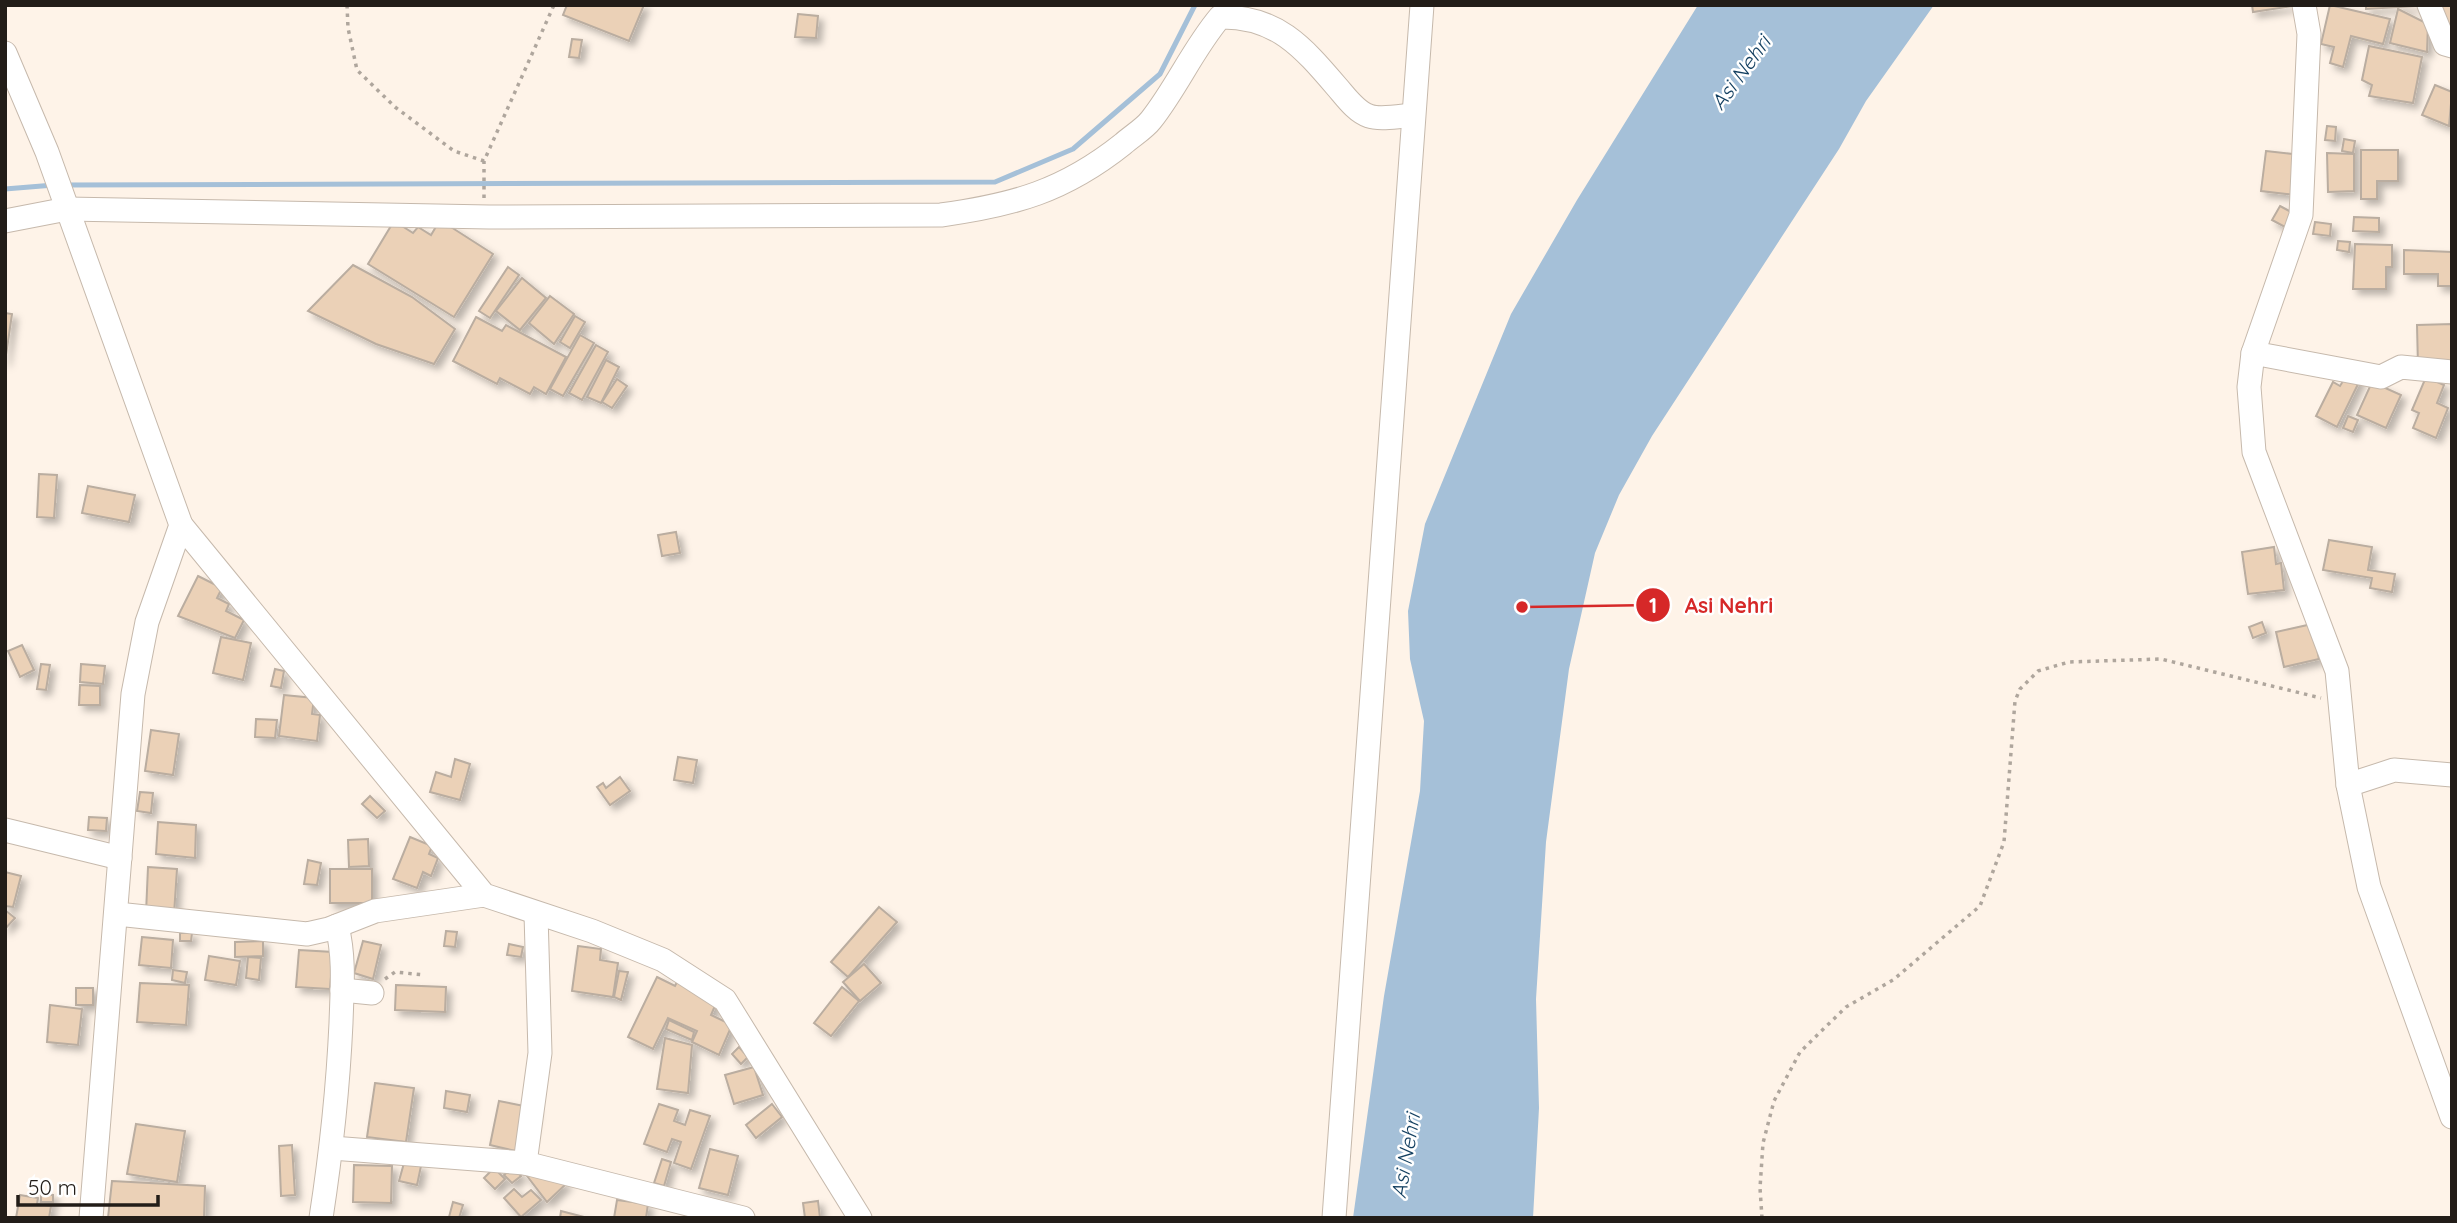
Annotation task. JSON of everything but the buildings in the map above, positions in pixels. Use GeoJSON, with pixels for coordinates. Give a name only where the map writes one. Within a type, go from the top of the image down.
{"type":"FeatureCollection","features":[{"type":"Feature","properties":{"kind":"street"},"geometry":{"type":"LineString","coordinates":[[1334,1218],[1377,591],[1393,427],[1422,5]]}},
{"type":"Feature","properties":{"kind":"street"},"geometry":{"type":"LineString","coordinates":[[2304,5],[2309,34],[2301,215],[2253,353],[2249,387],[2254,452],[2337,671],[2348,785],[2369,887],[2444,1069],[2452,1117]]}},
{"type":"Feature","properties":{"kind":"street"},"geometry":{"type":"LineString","coordinates":[[2429,5],[2445,44],[2452,46]]}},
{"type":"Feature","properties":{"kind":"street"},"geometry":{"type":"LineString","coordinates":[[5,221],[67,209],[485,217],[941,215],[1001,207],[1059,186],[1110,155],[1149,122],[1182,78],[1204,36],[1220,17],[1246,17],[1273,27],[1311,57],[1348,101],[1369,116],[1413,115]]}},
{"type":"Feature","properties":{"kind":"street"},"geometry":{"type":"LineString","coordinates":[[5,53],[47,152],[181,525],[484,895]]}},
{"type":"Feature","properties":{"kind":"street"},"geometry":{"type":"LineString","coordinates":[[2253,353],[2381,377],[2401,368],[2452,372]]}},
{"type":"Feature","properties":{"kind":"street"},"geometry":{"type":"LineString","coordinates":[[91,1218],[138,657],[147,622],[181,525]]}},
{"type":"Feature","properties":{"kind":"street"},"geometry":{"type":"LineString","coordinates":[[2348,785],[2394,770],[2452,775]]}},
{"type":"Feature","properties":{"kind":"street"},"geometry":{"type":"LineString","coordinates":[[5,830],[121,858]]}},
{"type":"Feature","properties":{"kind":"street"},"geometry":{"type":"LineString","coordinates":[[117,914],[307,933],[337,926],[375,911],[484,895],[592,931],[663,960],[725,1000],[860,1218]]}},
{"type":"Feature","properties":{"kind":"street"},"geometry":{"type":"LineString","coordinates":[[525,1163],[540,1053],[536,914]]}},
{"type":"Feature","properties":{"kind":"street"},"geometry":{"type":"LineString","coordinates":[[321,1218],[332,1148],[344,954],[337,926]]}},
{"type":"Feature","properties":{"kind":"street"},"geometry":{"type":"LineString","coordinates":[[342,989],[372,993]]}},
{"type":"Feature","properties":{"kind":"street"},"geometry":{"type":"LineString","coordinates":[[332,1148],[525,1163],[743,1218]]}},
{"type":"Feature","properties":{"kind":"path"},"geometry":{"type":"LineString","coordinates":[[347,5],[348,28],[357,70],[395,107],[454,151],[484,161]]}},
{"type":"Feature","properties":{"kind":"path"},"geometry":{"type":"LineString","coordinates":[[485,217],[484,161],[554,5]]}},
{"type":"Feature","properties":{"kind":"path"},"geometry":{"type":"LineString","coordinates":[[1762,1218],[1760,1188],[1763,1143],[1774,1101],[1800,1052],[1846,1007],[1893,980],[1980,906],[2004,842],[2015,701],[2020,689],[2038,671],[2068,662],[2161,659],[2340,702]]}},
{"type":"Feature","properties":{"kind":"path"},"geometry":{"type":"LineString","coordinates":[[372,993],[395,972],[424,975]]}},
{"type":"Feature","properties":{"kind":"water"},"geometry":{"type":"Polygon","coordinates":[[[1698,5],[1934,5],[1866,101],[1839,149],[1652,436],[1619,495],[1595,553],[1569,669],[1546,842],[1536,999],[1539,1108],[1533,1218],[1353,1218],[1384,996],[1420,791],[1424,721],[1410,659],[1408,611],[1425,524],[1511,314],[1577,200],[1698,5]]]}},
{"type":"Feature","properties":{"kind":"waterway"},"geometry":{"type":"LineString","coordinates":[[64,185],[995,182],[1073,149],[1160,74],[1195,5]]}},
{"type":"Feature","properties":{"kind":"waterway"},"geometry":{"type":"LineString","coordinates":[[5,189],[54,185]]}},
{"type":"Feature","properties":{"kind":"place","name":"Asi Nehri"},"geometry":{"type":"Point","coordinates":[1522,607]}}]}
